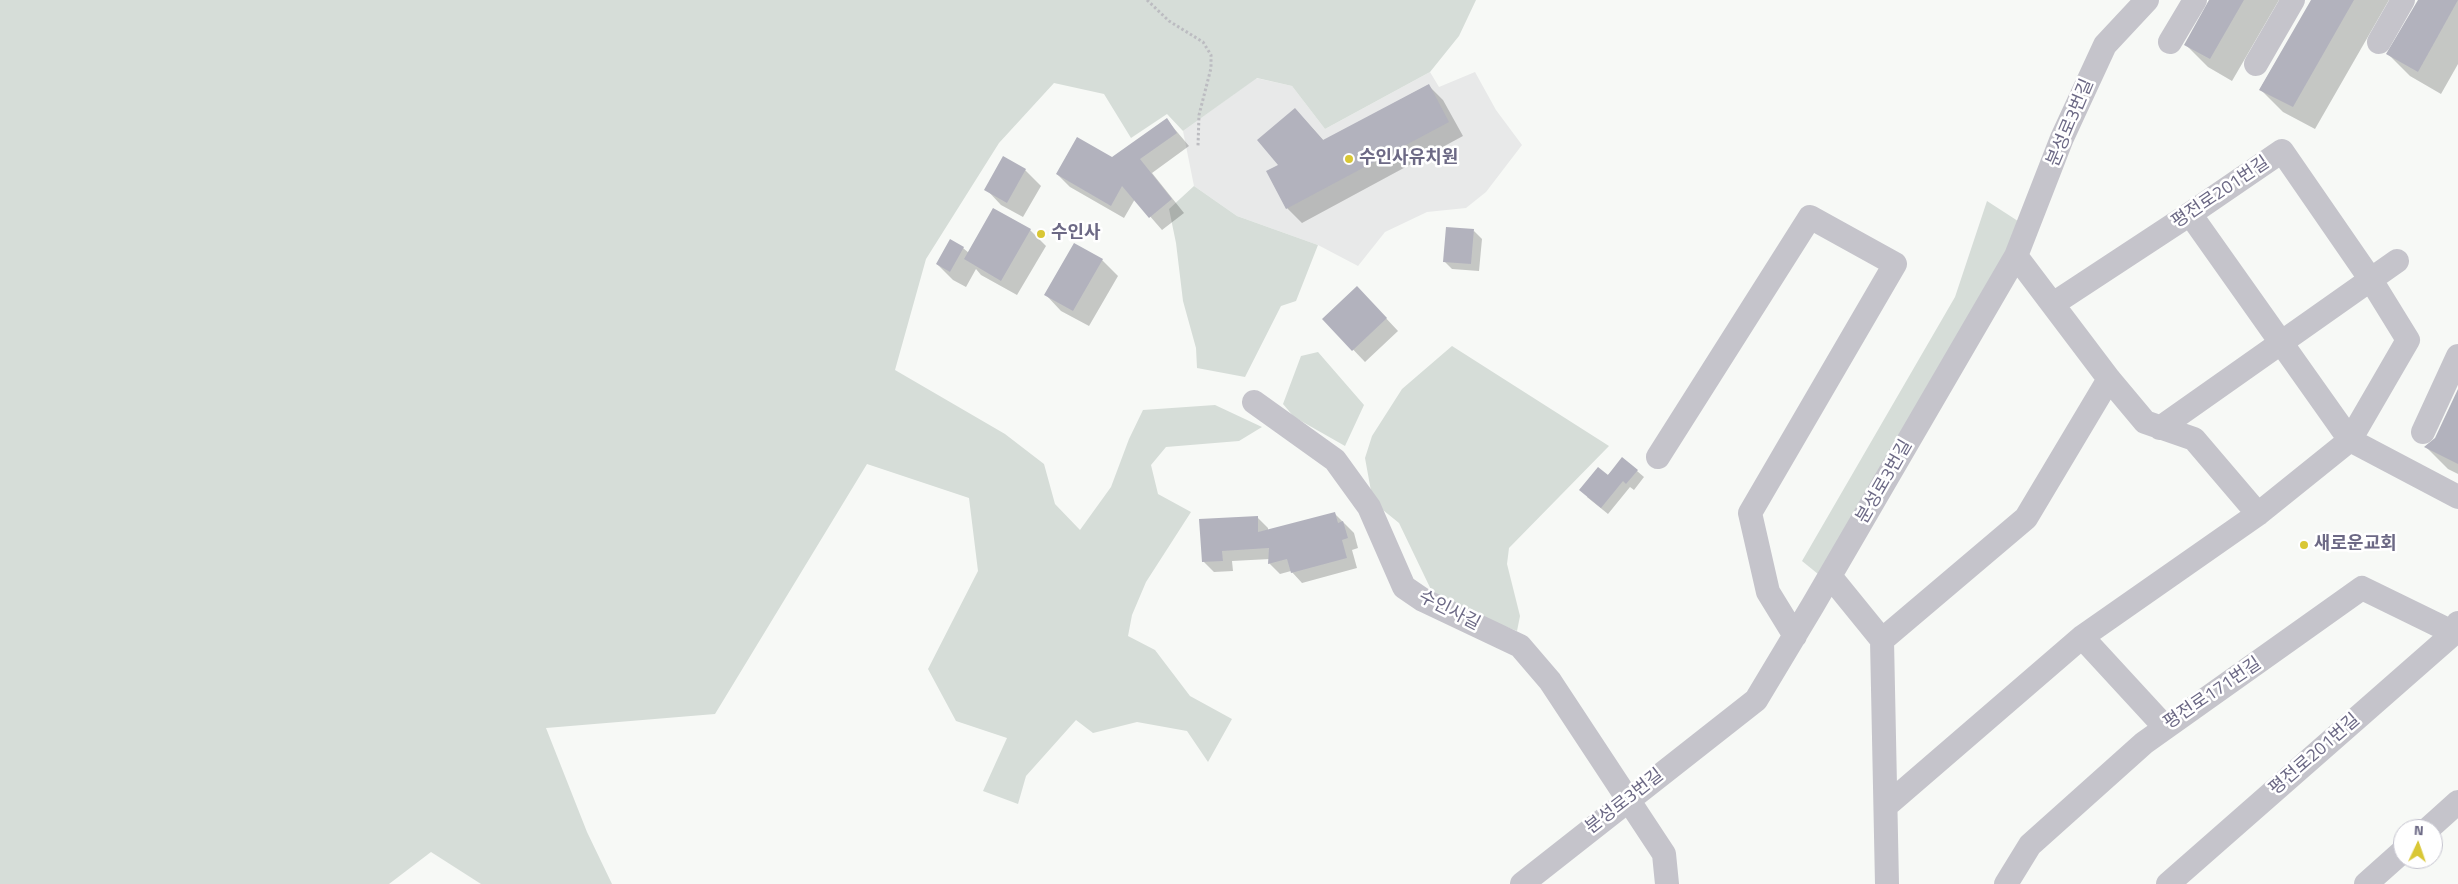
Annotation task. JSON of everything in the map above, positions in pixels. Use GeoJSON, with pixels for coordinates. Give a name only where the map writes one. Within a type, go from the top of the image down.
{"type":"FeatureCollection","features":[{"type":"Feature","properties":{"kind":"street","name":"분성로3번길"},"geometry":{"type":"LineString","coordinates":[[1526,882],[1628,799],[1756,700],[2016,256],[2062,138],[2105,45],[2147,0]]}},
{"type":"Feature","properties":{"kind":"street"},"geometry":{"type":"LineString","coordinates":[[2170,42],[2195,0]]}},
{"type":"Feature","properties":{"kind":"street"},"geometry":{"type":"LineString","coordinates":[[2256,64],[2293,0]]}},
{"type":"Feature","properties":{"kind":"street"},"geometry":{"type":"LineString","coordinates":[[2379,42],[2403,0]]}},
{"type":"Feature","properties":{"kind":"street","name":"평전로201번길"},"geometry":{"type":"LineString","coordinates":[[2053,304],[2282,151],[2371,280],[2408,340],[2350,440],[2258,514]]}},
{"type":"Feature","properties":{"kind":"street"},"geometry":{"type":"LineString","coordinates":[[2190,214],[2350,440],[2458,497]]}},
{"type":"Feature","properties":{"kind":"street"},"geometry":{"type":"LineString","coordinates":[[1658,457],[1810,217],[1895,264],[1750,513],[1768,592],[1795,636]]}},
{"type":"Feature","properties":{"kind":"street"},"geometry":{"type":"LineString","coordinates":[[1886,806],[2082,637],[2258,514],[2194,439],[2145,422],[2109,379],[2016,256]]}},
{"type":"Feature","properties":{"kind":"street"},"geometry":{"type":"LineString","coordinates":[[2160,428],[2280,341],[2397,261]]}},
{"type":"Feature","properties":{"kind":"street"},"geometry":{"type":"LineString","coordinates":[[2424,432],[2458,356]]}},
{"type":"Feature","properties":{"kind":"street"},"geometry":{"type":"LineString","coordinates":[[1882,640],[2026,518],[2109,379]]}},
{"type":"Feature","properties":{"kind":"street","name":"수인사길"},"geometry":{"type":"LineString","coordinates":[[1254,402],[1335,460],[1369,507],[1404,588],[1423,600],[1520,646],[1550,681],[1664,854],[1667,884]]}},
{"type":"Feature","properties":{"kind":"street"},"geometry":{"type":"LineString","coordinates":[[1830,576],[1882,640],[1887,884]]}},
{"type":"Feature","properties":{"kind":"street","name":"평전로171번길"},"geometry":{"type":"LineString","coordinates":[[2006,884],[2030,845],[2164,726],[2270,655],[2362,588],[2456,628]]}},
{"type":"Feature","properties":{"kind":"street","name":"평전로201번길"},"geometry":{"type":"LineString","coordinates":[[2168,884],[2456,628]]}},
{"type":"Feature","properties":{"kind":"street"},"geometry":{"type":"LineString","coordinates":[[2082,637],[2164,726]]}},
{"type":"Feature","properties":{"kind":"street"},"geometry":{"type":"LineString","coordinates":[[2439,819],[2458,802]]}},
{"type":"Feature","properties":{"kind":"street"},"geometry":{"type":"LineString","coordinates":[[2366,884],[2393,860]]}},
{"type":"Feature","properties":{"kind":"path"},"geometry":{"type":"LineString","coordinates":[[1147,0],[1169,21],[1203,42],[1211,55],[1211,68],[1199,109],[1198,146]]}},
{"type":"Feature","properties":{"kind":"shaded area"},"geometry":{"type":"Polygon","coordinates":[[[0,0],[1476,0],[1459,36],[1430,72],[1325,129],[1292,86],[1257,78],[1183,131],[1167,114],[1131,138],[1104,94],[1054,83],[999,143],[926,259],[895,370],[1005,434],[1044,464],[1055,504],[1080,530],[1111,487],[1129,439],[1143,410],[1215,405],[1262,427],[1239,441],[1166,447],[1151,465],[1158,494],[1191,512],[1146,582],[1132,615],[1128,636],[1155,650],[1190,696],[1232,719],[1208,762],[1187,731],[1137,722],[1093,733],[1076,720],[1026,776],[1018,804],[983,791],[1007,738],[956,721],[928,669],[978,571],[969,498],[867,464],[715,714],[546,728],[587,832],[612,884],[481,884],[431,852],[389,884],[0,884],[0,0]]]}},
{"type":"Feature","properties":{"kind":"shaded area","name":"수인사유치원"},"geometry":{"type":"Polygon","coordinates":[[[1430,72],[1439,87],[1475,72],[1496,110],[1522,145],[1486,192],[1466,208],[1427,212],[1385,232],[1358,266],[1318,245],[1237,216],[1194,186],[1183,131],[1256,78],[1292,86],[1325,129],[1430,72]]]}},
{"type":"Feature","properties":{"kind":"shaded area"},"geometry":{"type":"Polygon","coordinates":[[[1194,186],[1237,216],[1318,245],[1296,301],[1281,306],[1245,377],[1197,368],[1196,348],[1183,301],[1176,243],[1169,209],[1194,186]]]}},
{"type":"Feature","properties":{"kind":"shaded area"},"geometry":{"type":"Polygon","coordinates":[[[1987,201],[2021,223],[2014,250],[1818,574],[1802,561],[1955,297],[1987,201]]]}},
{"type":"Feature","properties":{"kind":"shaded area"},"geometry":{"type":"Polygon","coordinates":[[[1452,346],[1609,446],[1509,548],[1507,564],[1520,616],[1517,631],[1436,600],[1399,523],[1373,502],[1365,458],[1372,436],[1402,389],[1452,346]]]}},
{"type":"Feature","properties":{"kind":"shaded area"},"geometry":{"type":"Polygon","coordinates":[[[1318,352],[1364,405],[1345,446],[1294,417],[1283,404],[1301,356],[1318,352]]]}},
{"type":"Feature","properties":{"kind":"building"},"geometry":{"type":"Polygon","coordinates":[[[2209,0],[2244,0],[2210,59],[2184,45],[2209,0]]]}},
{"type":"Feature","properties":{"kind":"building"},"geometry":{"type":"Polygon","coordinates":[[[2311,0],[2354,0],[2293,107],[2259,90],[2311,0]]]}},
{"type":"Feature","properties":{"kind":"building"},"geometry":{"type":"Polygon","coordinates":[[[2418,0],[2458,0],[2418,72],[2386,54],[2418,0]]]}},
{"type":"Feature","properties":{"kind":"building"},"geometry":{"type":"Polygon","coordinates":[[[1429,84],[1449,122],[1286,209],[1266,171],[1278,165],[1257,140],[1295,108],[1323,140],[1429,84]]]}},
{"type":"Feature","properties":{"kind":"building"},"geometry":{"type":"Polygon","coordinates":[[[1167,118],[1177,133],[1140,159],[1172,199],[1149,218],[1122,186],[1111,206],[1056,174],[1077,137],[1112,157],[1167,118]]]}},
{"type":"Feature","properties":{"kind":"building"},"geometry":{"type":"Polygon","coordinates":[[[1003,156],[1026,169],[1007,203],[984,190],[1003,156]]]}},
{"type":"Feature","properties":{"kind":"building"},"geometry":{"type":"Polygon","coordinates":[[[993,208],[1031,229],[1001,281],[964,259],[993,208]]]}},
{"type":"Feature","properties":{"kind":"building"},"geometry":{"type":"Polygon","coordinates":[[[1446,227],[1474,229],[1471,264],[1443,262],[1446,227]]]}},
{"type":"Feature","properties":{"kind":"building"},"geometry":{"type":"Polygon","coordinates":[[[950,239],[964,247],[950,272],[936,264],[950,239]]]}},
{"type":"Feature","properties":{"kind":"building"},"geometry":{"type":"Polygon","coordinates":[[[1074,243],[1103,259],[1073,311],[1044,295],[1074,243]]]}},
{"type":"Feature","properties":{"kind":"building"},"geometry":{"type":"Polygon","coordinates":[[[1357,286],[1387,318],[1352,351],[1322,319],[1357,286]]]}},
{"type":"Feature","properties":{"kind":"building"},"geometry":{"type":"Polygon","coordinates":[[[2458,389],[2458,464],[2424,447],[2435,438],[2458,389]]]}},
{"type":"Feature","properties":{"kind":"building"},"geometry":{"type":"Polygon","coordinates":[[[1622,457],[1638,470],[1626,484],[1623,481],[1601,508],[1579,490],[1598,467],[1608,475],[1622,457]]]}},
{"type":"Feature","properties":{"kind":"building"},"geometry":{"type":"Polygon","coordinates":[[[1335,512],[1338,523],[1343,521],[1348,538],[1342,540],[1347,558],[1291,573],[1287,559],[1268,564],[1269,548],[1222,551],[1223,561],[1202,562],[1199,519],[1258,516],[1258,532],[1335,512]]]}},
{"type":"Feature","properties":{"kind":"place","name":"수인사유치원"},"geometry":{"type":"Point","coordinates":[1349,159]}},
{"type":"Feature","properties":{"kind":"place","name":"수인사"},"geometry":{"type":"Point","coordinates":[1041,234]}},
{"type":"Feature","properties":{"kind":"place","name":"새로운교회"},"geometry":{"type":"Point","coordinates":[2304,545]}}]}
